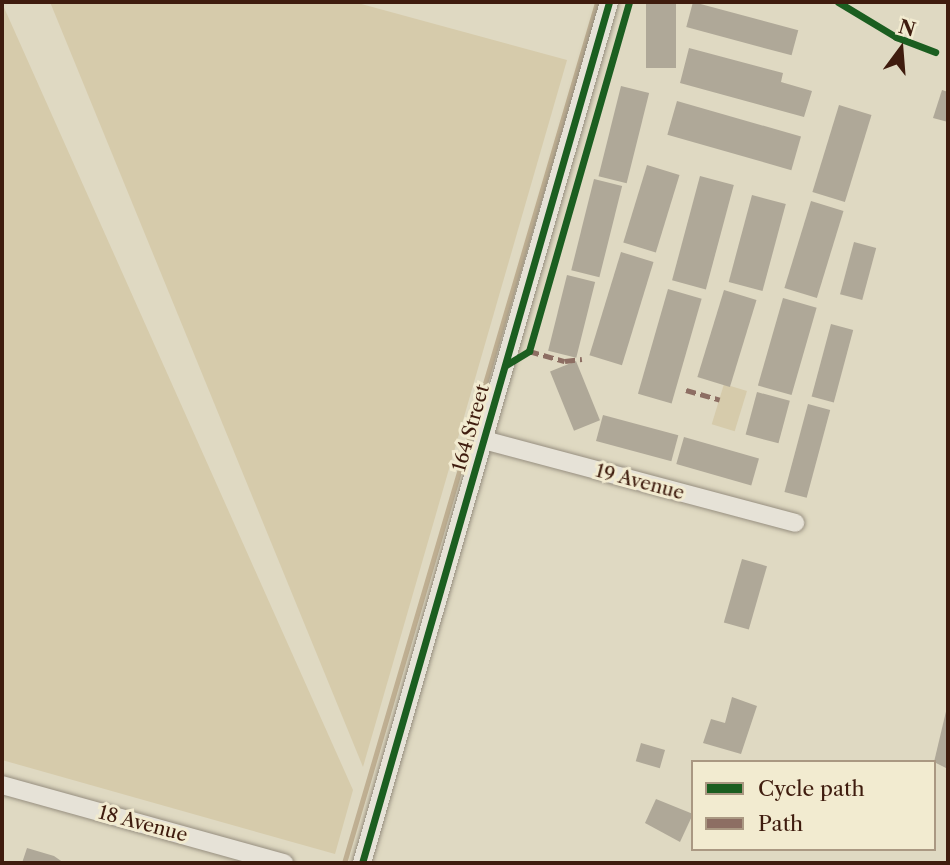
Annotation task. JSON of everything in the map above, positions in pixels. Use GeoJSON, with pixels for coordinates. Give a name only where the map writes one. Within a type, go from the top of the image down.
{"type":"FeatureCollection","features":[{"type":"Feature","properties":{"kind":"street","name":"164 Street"},"geometry":{"type":"LineString","coordinates":[[362,863],[609,2]]}},
{"type":"Feature","properties":{"kind":"street","name":"19 Avenue"},"geometry":{"type":"LineString","coordinates":[[484,440],[795,523]]}},
{"type":"Feature","properties":{"kind":"street","name":"18 Avenue"},"geometry":{"type":"LineString","coordinates":[[2,785],[284,863]]}},
{"type":"Feature","properties":{"kind":"shaded area"},"geometry":{"type":"Polygon","coordinates":[[[50,2],[354,2],[567,60],[363,767],[50,2]]]}},
{"type":"Feature","properties":{"kind":"shaded area"},"geometry":{"type":"Polygon","coordinates":[[[2,3],[353,790],[335,854],[2,760],[2,3]]]}},
{"type":"Feature","properties":{"kind":"shaded area"},"geometry":{"type":"Polygon","coordinates":[[[724,384],[747,391],[735,431],[712,424],[724,384]]]}},
{"type":"Feature","properties":{"kind":"building"},"geometry":{"type":"Polygon","coordinates":[[[646,2],[676,2],[676,68],[646,68],[646,2]]]}},
{"type":"Feature","properties":{"kind":"building"},"geometry":{"type":"Polygon","coordinates":[[[693,2],[798,30],[792,55],[686,27],[693,2]]]}},
{"type":"Feature","properties":{"kind":"building"},"geometry":{"type":"Polygon","coordinates":[[[689,48],[783,73],[781,82],[812,91],[804,117],[680,83],[689,48]]]}},
{"type":"Feature","properties":{"kind":"building"},"geometry":{"type":"Polygon","coordinates":[[[621,86],[649,93],[627,183],[599,176],[621,86]]]}},
{"type":"Feature","properties":{"kind":"building"},"geometry":{"type":"Polygon","coordinates":[[[942,90],[948,92],[948,122],[933,118],[942,90]]]}},
{"type":"Feature","properties":{"kind":"building"},"geometry":{"type":"Polygon","coordinates":[[[677,101],[801,137],[791,170],[667,135],[677,101]]]}},
{"type":"Feature","properties":{"kind":"building"},"geometry":{"type":"Polygon","coordinates":[[[839,105],[872,115],[845,202],[812,192],[839,105]]]}},
{"type":"Feature","properties":{"kind":"building"},"geometry":{"type":"Polygon","coordinates":[[[647,165],[680,175],[656,252],[623,242],[647,165]]]}},
{"type":"Feature","properties":{"kind":"building"},"geometry":{"type":"Polygon","coordinates":[[[700,176],[734,185],[706,289],[672,280],[700,176]]]}},
{"type":"Feature","properties":{"kind":"building"},"geometry":{"type":"Polygon","coordinates":[[[594,179],[622,186],[599,277],[571,270],[594,179]]]}},
{"type":"Feature","properties":{"kind":"building"},"geometry":{"type":"Polygon","coordinates":[[[752,195],[786,204],[763,291],[729,282],[752,195]]]}},
{"type":"Feature","properties":{"kind":"building"},"geometry":{"type":"Polygon","coordinates":[[[811,201],[844,211],[817,298],[784,288],[811,201]]]}},
{"type":"Feature","properties":{"kind":"building"},"geometry":{"type":"Polygon","coordinates":[[[854,242],[876,248],[862,300],[840,294],[854,242]]]}},
{"type":"Feature","properties":{"kind":"building"},"geometry":{"type":"Polygon","coordinates":[[[621,252],[654,262],[622,365],[589,355],[621,252]]]}},
{"type":"Feature","properties":{"kind":"building"},"geometry":{"type":"Polygon","coordinates":[[[567,275],[595,282],[576,358],[548,351],[567,275]]]}},
{"type":"Feature","properties":{"kind":"building"},"geometry":{"type":"Polygon","coordinates":[[[668,289],[702,299],[672,403],[638,394],[668,289]]]}},
{"type":"Feature","properties":{"kind":"building"},"geometry":{"type":"Polygon","coordinates":[[[724,290],[757,300],[730,387],[697,377],[724,290]]]}},
{"type":"Feature","properties":{"kind":"building"},"geometry":{"type":"Polygon","coordinates":[[[783,298],[817,308],[792,395],[758,385],[783,298]]]}},
{"type":"Feature","properties":{"kind":"building"},"geometry":{"type":"Polygon","coordinates":[[[831,324],[853,330],[834,402],[812,396],[831,324]]]}},
{"type":"Feature","properties":{"kind":"building"},"geometry":{"type":"Polygon","coordinates":[[[576,361],[600,420],[574,431],[550,371],[576,361]]]}},
{"type":"Feature","properties":{"kind":"building"},"geometry":{"type":"Polygon","coordinates":[[[757,392],[790,401],[778,443],[746,435],[757,392]]]}},
{"type":"Feature","properties":{"kind":"building"},"geometry":{"type":"Polygon","coordinates":[[[808,404],[830,410],[807,498],[784,492],[808,404]]]}},
{"type":"Feature","properties":{"kind":"building"},"geometry":{"type":"Polygon","coordinates":[[[603,415],[678,435],[671,461],[596,441],[603,415]]]}},
{"type":"Feature","properties":{"kind":"building"},"geometry":{"type":"Polygon","coordinates":[[[684,437],[759,458],[751,485],[676,464],[684,437]]]}},
{"type":"Feature","properties":{"kind":"building"},"geometry":{"type":"Polygon","coordinates":[[[742,559],[767,566],[749,630],[724,622],[742,559]]]}},
{"type":"Feature","properties":{"kind":"building"},"geometry":{"type":"Polygon","coordinates":[[[732,697],[757,706],[741,754],[703,743],[711,719],[725,723],[732,697]]]}},
{"type":"Feature","properties":{"kind":"building"},"geometry":{"type":"Polygon","coordinates":[[[948,703],[948,769],[934,760],[948,703]]]}},
{"type":"Feature","properties":{"kind":"building"},"geometry":{"type":"Polygon","coordinates":[[[641,743],[665,750],[660,768],[636,761],[641,743]]]}},
{"type":"Feature","properties":{"kind":"building"},"geometry":{"type":"Polygon","coordinates":[[[656,799],[691,813],[680,842],[645,823],[656,799]]]}},
{"type":"Feature","properties":{"kind":"building"},"geometry":{"type":"Polygon","coordinates":[[[27,848],[54,856],[64,863],[22,863],[27,848]]]}},
{"type":"Feature","properties":{"kind":"waterway"},"geometry":{"type":"LineString","coordinates":[[344,863],[597,2]]}},
{"type":"Feature","properties":{"kind":"marked path"},"geometry":{"type":"LineString","coordinates":[[529,351],[565,361],[582,359]]}},
{"type":"Feature","properties":{"kind":"marked path"},"geometry":{"type":"LineString","coordinates":[[686,390],[720,400]]}},
{"type":"Feature","properties":{"kind":"cycle path"},"geometry":{"type":"LineString","coordinates":[[362,863],[609,2]]}},
{"type":"Feature","properties":{"kind":"cycle path"},"geometry":{"type":"LineString","coordinates":[[506,365],[529,351],[629,2]]}},
{"type":"Feature","properties":{"kind":"cycle path"},"geometry":{"type":"LineString","coordinates":[[838,2],[896,37],[935,52]]}}]}
